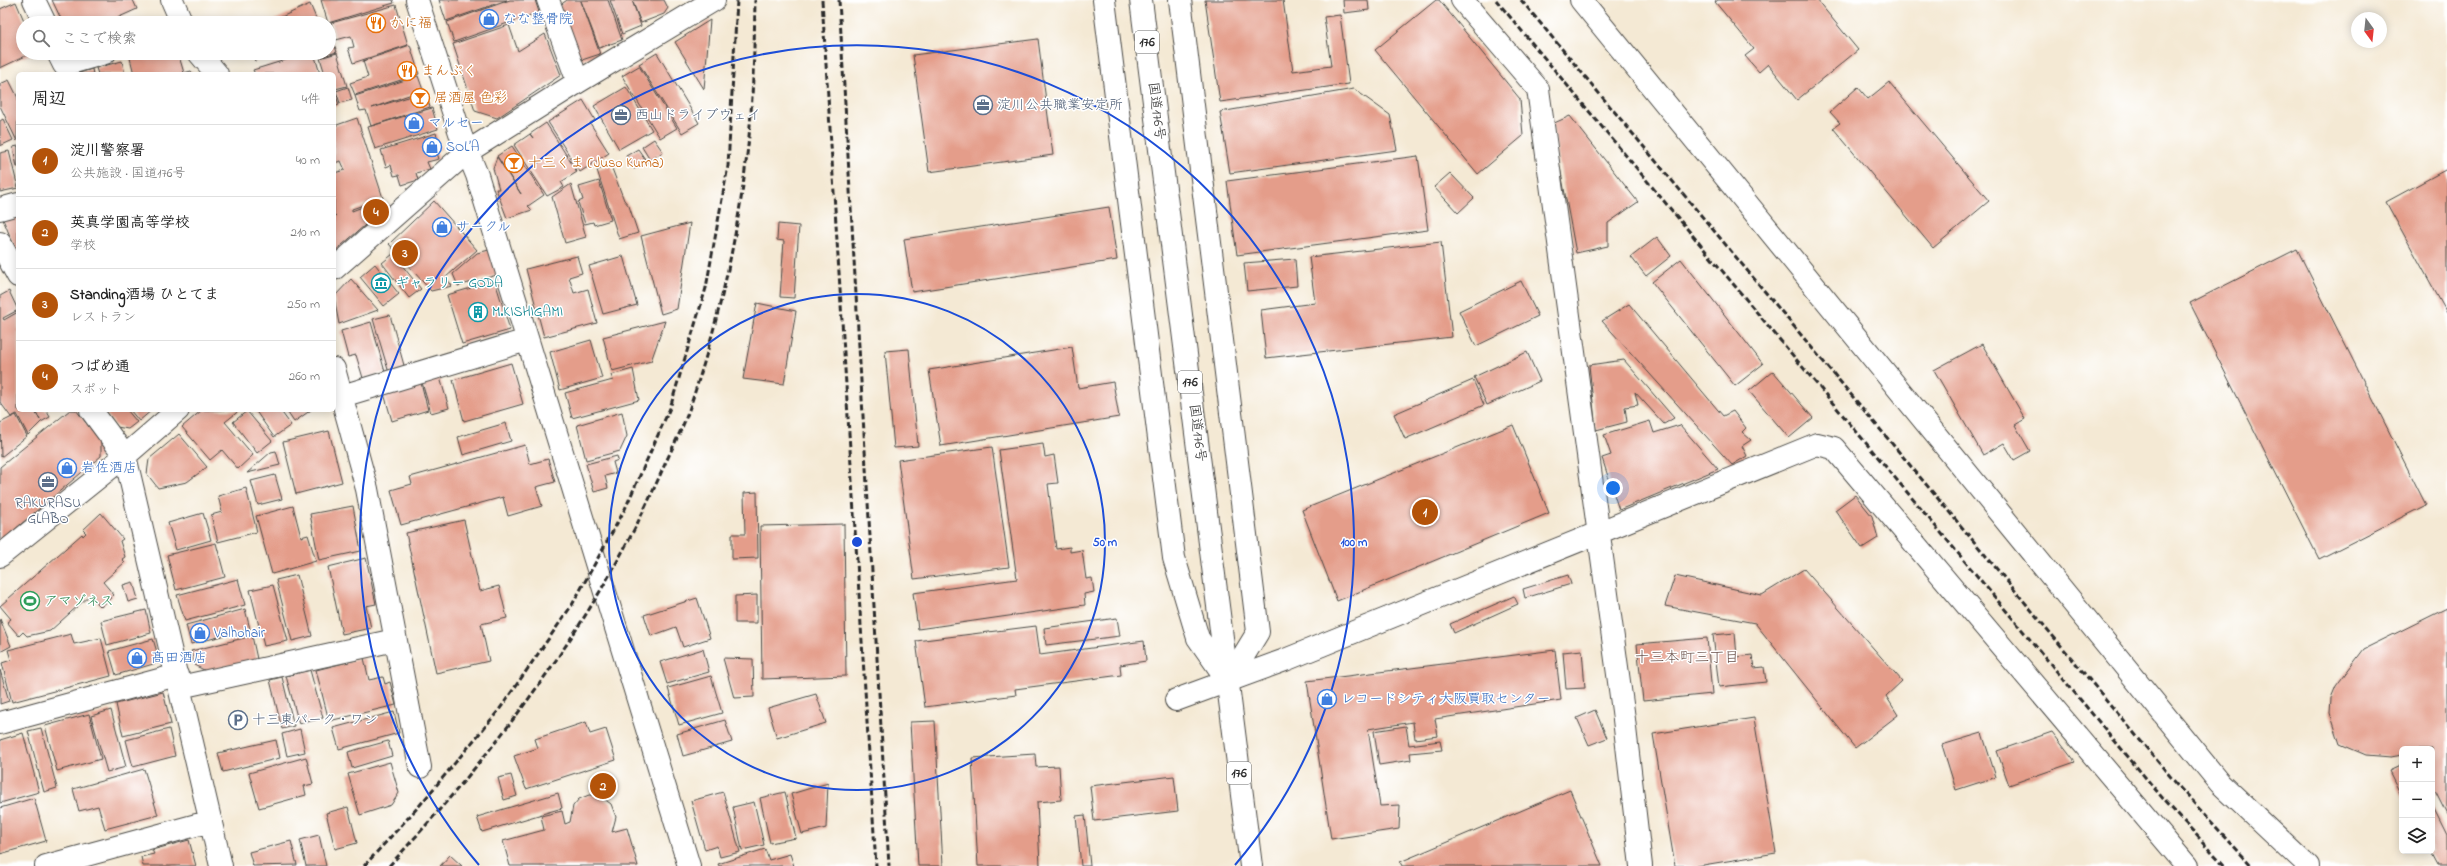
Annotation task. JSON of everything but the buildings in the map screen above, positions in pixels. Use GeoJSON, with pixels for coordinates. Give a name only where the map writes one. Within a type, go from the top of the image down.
{"type":"FeatureCollection","features":[{"type":"Feature","properties":{"kind":"main road"},"geometry":{"type":"LineString","coordinates":[[34,0],[42,16]]}},
{"type":"Feature","properties":{"kind":"main road"},"geometry":{"type":"LineString","coordinates":[[172,0],[179,16]]}},
{"type":"Feature","properties":{"kind":"main road"},"geometry":{"type":"LineString","coordinates":[[417,0],[477,175],[527,340],[605,585],[689,866]]}},
{"type":"Feature","properties":{"kind":"main road"},"geometry":{"type":"LineString","coordinates":[[548,0],[578,82]]}},
{"type":"Feature","properties":{"kind":"main road"},"geometry":{"type":"LineString","coordinates":[[336,267],[468,152],[578,82],[682,8],[714,0]]}},
{"type":"Feature","properties":{"kind":"main road"},"geometry":{"type":"LineString","coordinates":[[1104,0],[1174,558],[1198,638],[1228,681]]}},
{"type":"Feature","properties":{"kind":"main road","name":"国道176号"},"geometry":{"type":"LineString","coordinates":[[1141,0],[1153,84],[1251,866]]}},
{"type":"Feature","properties":{"kind":"main road"},"geometry":{"type":"LineString","coordinates":[[1180,0],[1223,338],[1258,632],[1228,681]]}},
{"type":"Feature","properties":{"kind":"main road"},"geometry":{"type":"LineString","coordinates":[[1462,0],[1538,89],[1600,533],[1641,866]]}},
{"type":"Feature","properties":{"kind":"main road"},"geometry":{"type":"LineString","coordinates":[[1581,0],[2220,783],[2308,866]]}},
{"type":"Feature","properties":{"kind":"main road"},"geometry":{"type":"LineString","coordinates":[[62,60],[64,65],[81,60]]}},
{"type":"Feature","properties":{"kind":"main road"},"geometry":{"type":"LineString","coordinates":[[205,60],[215,72]]}},
{"type":"Feature","properties":{"kind":"main road"},"geometry":{"type":"LineString","coordinates":[[0,209],[16,205]]}},
{"type":"Feature","properties":{"kind":"main road"},"geometry":{"type":"LineString","coordinates":[[0,243],[11,276]]}},
{"type":"Feature","properties":{"kind":"main road"},"geometry":{"type":"LineString","coordinates":[[342,396],[527,340]]}},
{"type":"Feature","properties":{"kind":"main road"},"geometry":{"type":"LineString","coordinates":[[336,376],[366,489],[420,767]]}},
{"type":"Feature","properties":{"kind":"main road"},"geometry":{"type":"LineString","coordinates":[[92,412],[125,456],[179,681],[221,866]]}},
{"type":"Feature","properties":{"kind":"main road"},"geometry":{"type":"LineString","coordinates":[[0,556],[125,456],[176,412]]}},
{"type":"Feature","properties":{"kind":"main road"},"geometry":{"type":"LineString","coordinates":[[1176,700],[1228,681],[1600,533],[1817,444],[1834,448],[2187,866]]}},
{"type":"Feature","properties":{"kind":"main road"},"geometry":{"type":"LineString","coordinates":[[0,723],[179,681],[395,640]]}},
{"type":"Feature","properties":{"kind":"main road"},"geometry":{"type":"LineString","coordinates":[[46,866],[211,821]]}},
{"type":"Feature","properties":{"kind":"railway"},"geometry":{"type":"LineString","coordinates":[[364,866],[420,805],[499,710],[572,605],[625,509],[670,408],[706,288],[728,166],[737,0]]}},
{"type":"Feature","properties":{"kind":"railway"},"geometry":{"type":"LineString","coordinates":[[389,866],[469,775],[542,680],[575,631],[607,580],[635,527],[683,426],[716,322],[736,231],[750,128],[754,64],[755,0]]}},
{"type":"Feature","properties":{"kind":"railway"},"geometry":{"type":"LineString","coordinates":[[822,0],[876,866]]}},
{"type":"Feature","properties":{"kind":"railway"},"geometry":{"type":"LineString","coordinates":[[839,0],[889,866]]}},
{"type":"Feature","properties":{"kind":"railway"},"geometry":{"type":"LineString","coordinates":[[1496,0],[2165,801],[2225,866]]}},
{"type":"Feature","properties":{"kind":"railway"},"geometry":{"type":"LineString","coordinates":[[1521,0],[2180,788],[2252,866]]}},
{"type":"Feature","properties":{"kind":"place","name":"なな整骨院"},"geometry":{"type":"Point","coordinates":[489,19]}},
{"type":"Feature","properties":{"kind":"place","name":"かに福"},"geometry":{"type":"Point","coordinates":[376,23]}},
{"type":"Feature","properties":{"kind":"place","name":"まんぷく"},"geometry":{"type":"Point","coordinates":[407,71]}},
{"type":"Feature","properties":{"kind":"place","name":"居酒屋 色彩"},"geometry":{"type":"Point","coordinates":[420,98]}},
{"type":"Feature","properties":{"kind":"place","name":"淀川公共職業安定所"},"geometry":{"type":"Point","coordinates":[983,105]}},
{"type":"Feature","properties":{"kind":"place","name":"西山ドライブウェイ"},"geometry":{"type":"Point","coordinates":[621,115]}},
{"type":"Feature","properties":{"kind":"place","name":"マルセー"},"geometry":{"type":"Point","coordinates":[414,123]}},
{"type":"Feature","properties":{"kind":"place","name":"SOL’A"},"geometry":{"type":"Point","coordinates":[432,147]}},
{"type":"Feature","properties":{"kind":"place","name":"十三くま (Juso Kuma)"},"geometry":{"type":"Point","coordinates":[514,163]}},
{"type":"Feature","properties":{"kind":"place","name":"つばめ通"},"geometry":{"type":"Point","coordinates":[376,212]}},
{"type":"Feature","properties":{"kind":"place","name":"サークル"},"geometry":{"type":"Point","coordinates":[442,227]}},
{"type":"Feature","properties":{"kind":"place","name":"Standing酒場 ひとてま"},"geometry":{"type":"Point","coordinates":[405,253]}},
{"type":"Feature","properties":{"kind":"place","name":"ギャラリー GODA"},"geometry":{"type":"Point","coordinates":[381,283]}},
{"type":"Feature","properties":{"kind":"place","name":"M.KISHIGAMI"},"geometry":{"type":"Point","coordinates":[478,312]}},
{"type":"Feature","properties":{"kind":"place","name":"岩佐酒店"},"geometry":{"type":"Point","coordinates":[67,468]}},
{"type":"Feature","properties":{"kind":"place","name":"RAKURASU GLABO"},"geometry":{"type":"Point","coordinates":[48,482]}},
{"type":"Feature","properties":{"kind":"place","name":"淀川警察署"},"geometry":{"type":"Point","coordinates":[1425,512]}},
{"type":"Feature","properties":{"kind":"place","name":"アマゾネス"},"geometry":{"type":"Point","coordinates":[30,601]}},
{"type":"Feature","properties":{"kind":"place","name":"Valhohair"},"geometry":{"type":"Point","coordinates":[200,633]}},
{"type":"Feature","properties":{"kind":"place","name":"髙田酒店"},"geometry":{"type":"Point","coordinates":[137,658]}},
{"type":"Feature","properties":{"kind":"place","name":"レコードシティ大阪買取センター"},"geometry":{"type":"Point","coordinates":[1327,699]}},
{"type":"Feature","properties":{"kind":"place","name":"十三東パーク・ワン"},"geometry":{"type":"Point","coordinates":[238,720]}},
{"type":"Feature","properties":{"kind":"place","name":"英真学園高等学校"},"geometry":{"type":"Point","coordinates":[603,786]}},
{"type":"Feature","properties":{"kind":"district","name":"十三本町三丁目"},"geometry":{"type":"Point","coordinates":[1687,658]}}]}
